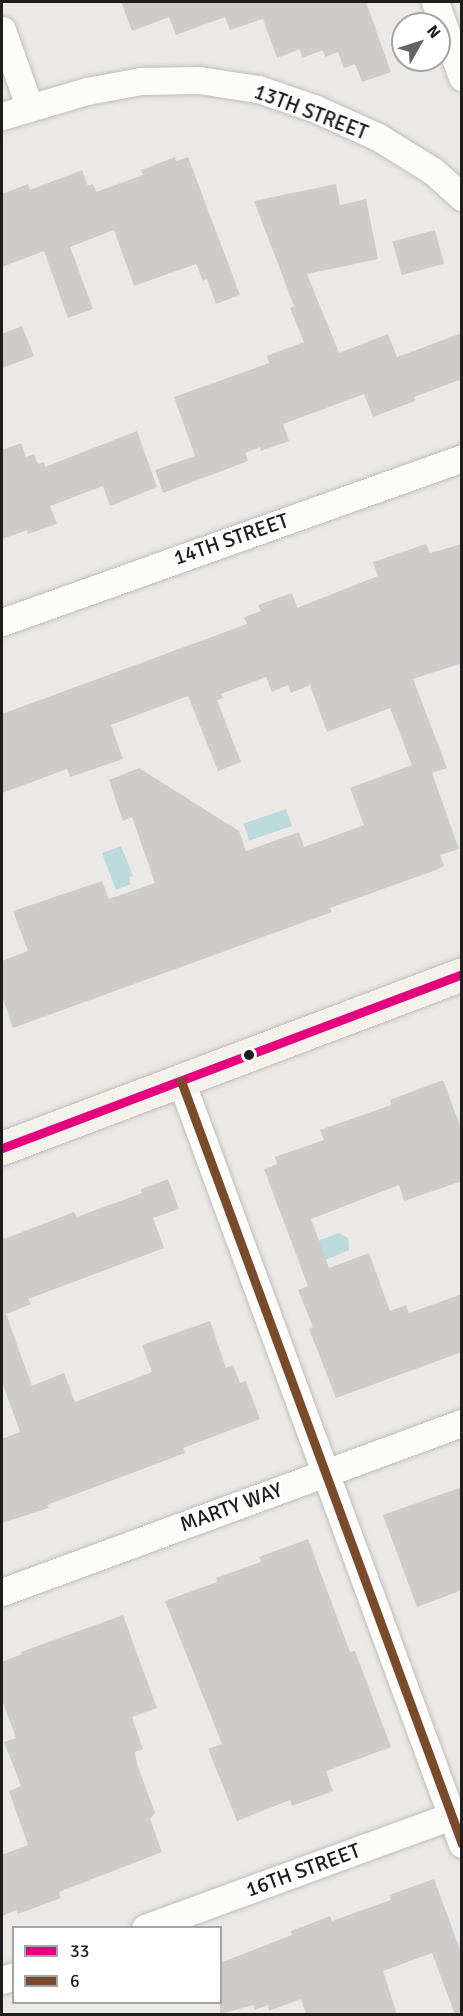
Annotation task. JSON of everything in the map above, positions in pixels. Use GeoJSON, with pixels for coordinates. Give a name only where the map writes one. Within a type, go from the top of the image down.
{"type":"FeatureCollection","features":[{"type":"Feature","properties":{"kind":"main road"},"geometry":{"type":"LineString","coordinates":[[2,1148],[462,974]]}},
{"type":"Feature","properties":{"kind":"street"},"geometry":{"type":"LineString","coordinates":[[435,2],[462,77]]}},
{"type":"Feature","properties":{"kind":"street"},"geometry":{"type":"LineString","coordinates":[[2,30],[29,106]]}},
{"type":"Feature","properties":{"kind":"street","name":"13TH STREET"},"geometry":{"type":"LineString","coordinates":[[2,116],[29,106],[87,91],[141,81],[199,80],[258,89],[314,108],[378,137],[433,171],[462,197]]}},
{"type":"Feature","properties":{"kind":"street","name":"14TH STREET"},"geometry":{"type":"LineString","coordinates":[[2,622],[462,458]]}},
{"type":"Feature","properties":{"kind":"street"},"geometry":{"type":"LineString","coordinates":[[181,1081],[324,1473],[456,1814],[462,1844]]}},
{"type":"Feature","properties":{"kind":"street","name":"MARTY WAY"},"geometry":{"type":"LineString","coordinates":[[2,1592],[462,1423]]}},
{"type":"Feature","properties":{"kind":"street","name":"16TH STREET"},"geometry":{"type":"LineString","coordinates":[[150,1926],[456,1814]]}},
{"type":"Feature","properties":{"kind":"water"},"geometry":{"type":"Polygon","coordinates":[[[286,809],[292,826],[249,841],[243,824],[286,809]]]}},
{"type":"Feature","properties":{"kind":"water"},"geometry":{"type":"Polygon","coordinates":[[[121,846],[133,876],[129,877],[131,884],[116,890],[102,853],[121,846]]]}},
{"type":"Feature","properties":{"kind":"water"},"geometry":{"type":"Polygon","coordinates":[[[339,1233],[348,1238],[349,1250],[311,1266],[304,1246],[339,1233]]]}},
{"type":"Feature","properties":{"kind":"building"},"geometry":{"type":"Polygon","coordinates":[[[121,2],[366,2],[391,72],[362,82],[355,64],[344,68],[338,52],[325,57],[323,50],[302,58],[300,49],[277,58],[263,19],[230,30],[225,17],[176,35],[169,17],[132,31],[121,2]]]}},
{"type":"Feature","properties":{"kind":"building"},"geometry":{"type":"Polygon","coordinates":[[[175,157],[176,161],[188,157],[240,295],[216,304],[207,279],[203,281],[196,264],[134,286],[114,230],[70,247],[93,309],[68,318],[44,251],[2,267],[2,194],[28,184],[30,190],[82,170],[88,186],[93,184],[96,192],[143,175],[141,170],[175,157]]]}},
{"type":"Feature","properties":{"kind":"building"},"geometry":{"type":"Polygon","coordinates":[[[336,184],[340,205],[366,199],[378,259],[307,274],[339,353],[388,334],[397,357],[462,333],[462,379],[414,397],[415,401],[373,417],[364,394],[283,424],[289,441],[261,451],[260,447],[245,453],[248,461],[163,493],[155,470],[195,456],[174,397],[269,363],[267,356],[304,342],[290,308],[294,306],[254,201],[336,184]]]}},
{"type":"Feature","properties":{"kind":"building"},"geometry":{"type":"Polygon","coordinates":[[[435,230],[444,264],[402,275],[392,241],[435,230]]]}},
{"type":"Feature","properties":{"kind":"building"},"geometry":{"type":"Polygon","coordinates":[[[22,326],[34,356],[2,368],[2,334],[22,326]]]}},
{"type":"Feature","properties":{"kind":"building"},"geometry":{"type":"Polygon","coordinates":[[[137,431],[157,487],[110,506],[103,486],[50,506],[57,524],[28,534],[27,530],[2,539],[2,450],[21,443],[26,457],[34,454],[38,464],[44,462],[45,467],[137,431]]]}},
{"type":"Feature","properties":{"kind":"building"},"geometry":{"type":"Polygon","coordinates":[[[426,544],[430,553],[462,544],[462,663],[413,679],[447,768],[432,773],[459,849],[440,855],[444,866],[436,870],[330,908],[332,912],[13,1028],[2,996],[2,961],[28,951],[13,911],[102,881],[109,899],[155,883],[132,817],[123,821],[109,780],[139,768],[239,831],[246,851],[299,832],[304,847],[364,825],[350,788],[412,765],[390,708],[327,732],[310,685],[291,693],[288,685],[272,692],[266,677],[221,694],[223,698],[217,700],[241,762],[218,771],[188,696],[111,725],[123,759],[70,777],[67,769],[2,793],[2,714],[247,624],[244,617],[261,611],[258,605],[292,593],[297,608],[378,576],[373,562],[426,544]]]}},
{"type":"Feature","properties":{"kind":"building"},"geometry":{"type":"Polygon","coordinates":[[[443,1080],[462,1131],[462,1181],[404,1201],[399,1185],[311,1219],[329,1268],[369,1253],[390,1311],[406,1305],[409,1313],[462,1294],[462,1352],[336,1398],[309,1329],[313,1327],[298,1290],[308,1286],[264,1169],[277,1164],[275,1157],[324,1140],[320,1130],[391,1105],[390,1100],[443,1080]]]}},
{"type":"Feature","properties":{"kind":"building"},"geometry":{"type":"Polygon","coordinates":[[[168,1179],[179,1209],[153,1218],[164,1248],[28,1299],[31,1304],[6,1314],[32,1386],[64,1373],[75,1402],[152,1372],[142,1345],[210,1321],[226,1368],[233,1365],[240,1383],[246,1381],[260,1419],[183,1448],[185,1453],[47,1505],[49,1508],[2,1523],[2,1439],[20,1432],[2,1382],[2,1235],[4,1239],[74,1212],[77,1217],[142,1193],[141,1189],[168,1179]]]}},
{"type":"Feature","properties":{"kind":"building"},"geometry":{"type":"Polygon","coordinates":[[[462,1487],[462,1590],[417,1607],[383,1515],[462,1487]]]}},
{"type":"Feature","properties":{"kind":"building"},"geometry":{"type":"Polygon","coordinates":[[[308,1539],[350,1652],[355,1651],[391,1747],[326,1771],[333,1791],[292,1806],[290,1800],[237,1821],[208,1749],[222,1744],[165,1601],[217,1582],[216,1578],[261,1562],[259,1557],[308,1539]]]}},
{"type":"Feature","properties":{"kind":"building"},"geometry":{"type":"Polygon","coordinates":[[[123,1615],[157,1708],[132,1717],[143,1749],[135,1752],[137,1764],[155,1813],[150,1819],[162,1852],[59,1892],[61,1898],[18,1914],[16,1910],[2,1916],[2,1855],[28,1845],[9,1791],[21,1786],[4,1742],[16,1738],[2,1700],[2,1662],[22,1654],[21,1652],[123,1615]]]}},
{"type":"Feature","properties":{"kind":"building"},"geometry":{"type":"Polygon","coordinates":[[[434,1879],[462,1955],[462,2014],[455,2014],[432,1953],[383,1971],[397,2014],[306,2014],[301,1999],[269,2011],[268,2005],[255,2010],[253,2005],[220,2014],[222,1962],[292,1935],[291,1931],[330,1916],[332,1921],[391,1900],[389,1895],[434,1879]]]}},
{"type":"Feature","properties":{"kind":"transit line","name":"33"},"geometry":{"type":"LineString","coordinates":[[2,1148],[462,974]]}},
{"type":"Feature","properties":{"kind":"transit line","name":"6"},"geometry":{"type":"LineString","coordinates":[[181,1081],[462,1844]]}}]}
